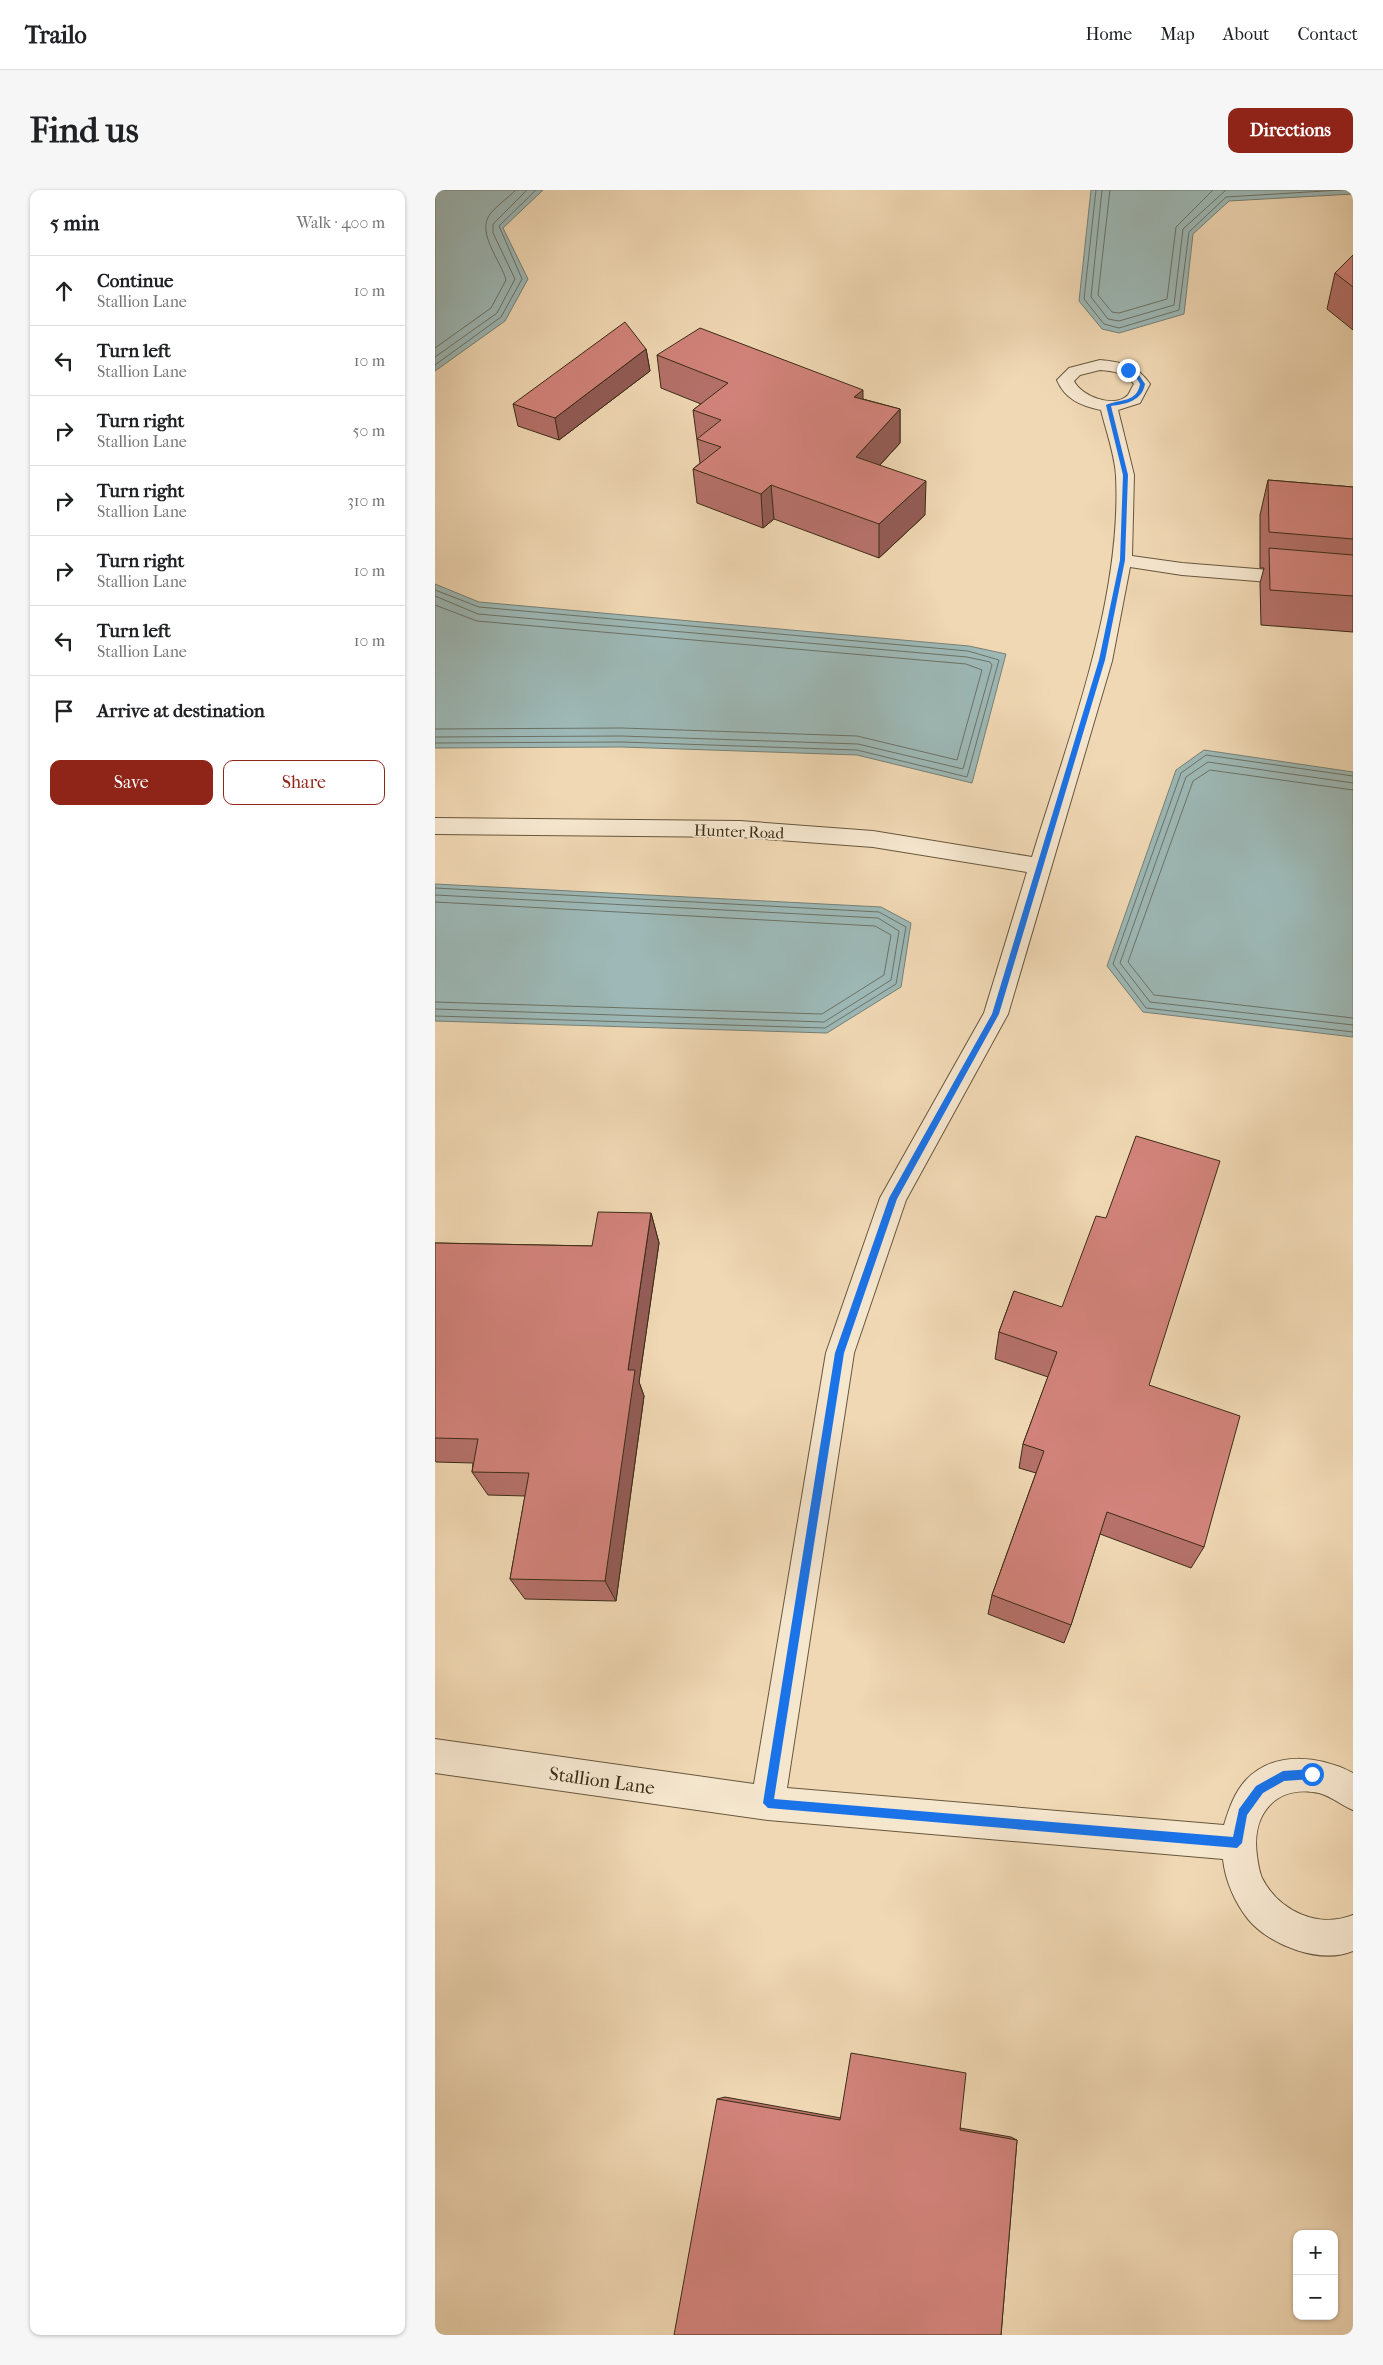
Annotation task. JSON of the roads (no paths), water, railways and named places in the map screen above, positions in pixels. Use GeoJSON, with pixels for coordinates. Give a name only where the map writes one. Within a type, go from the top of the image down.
{"type":"FeatureCollection","features":[{"type":"Feature","properties":{"kind":"street"},"geometry":{"type":"LineString","coordinates":[[768,1803],[839,1353],[893,1198],[996,1014],[1102,660],[1122,560],[1125,475],[1108,405]]}},
{"type":"Feature","properties":{"kind":"street"},"geometry":{"type":"LineString","coordinates":[[1122,560],[1182,569],[1353,583]]}},
{"type":"Feature","properties":{"kind":"street","name":"Hunter Road"},"geometry":{"type":"LineString","coordinates":[[435,826],[741,829],[873,839],[1041,866]]}},
{"type":"Feature","properties":{"kind":"street","name":"Stallion Lane"},"geometry":{"type":"LineString","coordinates":[[435,1756],[768,1803],[1237,1843]]}},
{"type":"Feature","properties":{"kind":"street"},"geometry":{"type":"LineString","coordinates":[[1353,1793],[1341,1784],[1312,1774],[1283,1776],[1259,1789],[1243,1813],[1237,1843],[1243,1876],[1260,1906],[1286,1927],[1316,1938],[1347,1936],[1353,1933]]}},
{"type":"Feature","properties":{"kind":"water"},"geometry":{"type":"Polygon","coordinates":[[[435,190],[543,190],[503,228],[528,279],[505,321],[435,371],[435,190]]]}},
{"type":"Feature","properties":{"kind":"water"},"geometry":{"type":"Polygon","coordinates":[[[1091,190],[1353,190],[1353,194],[1229,201],[1193,234],[1184,314],[1119,333],[1102,329],[1079,301],[1091,190]]]}},
{"type":"Feature","properties":{"kind":"water"},"geometry":{"type":"Polygon","coordinates":[[[435,584],[479,602],[969,646],[1006,654],[972,783],[857,755],[622,747],[435,748],[435,584]]]}},
{"type":"Feature","properties":{"kind":"water"},"geometry":{"type":"Polygon","coordinates":[[[1204,750],[1353,772],[1353,1037],[1143,1012],[1107,966],[1176,770],[1204,750]]]}},
{"type":"Feature","properties":{"kind":"water"},"geometry":{"type":"Polygon","coordinates":[[[435,884],[881,907],[911,923],[901,987],[827,1033],[435,1021],[435,884]]]}}]}
